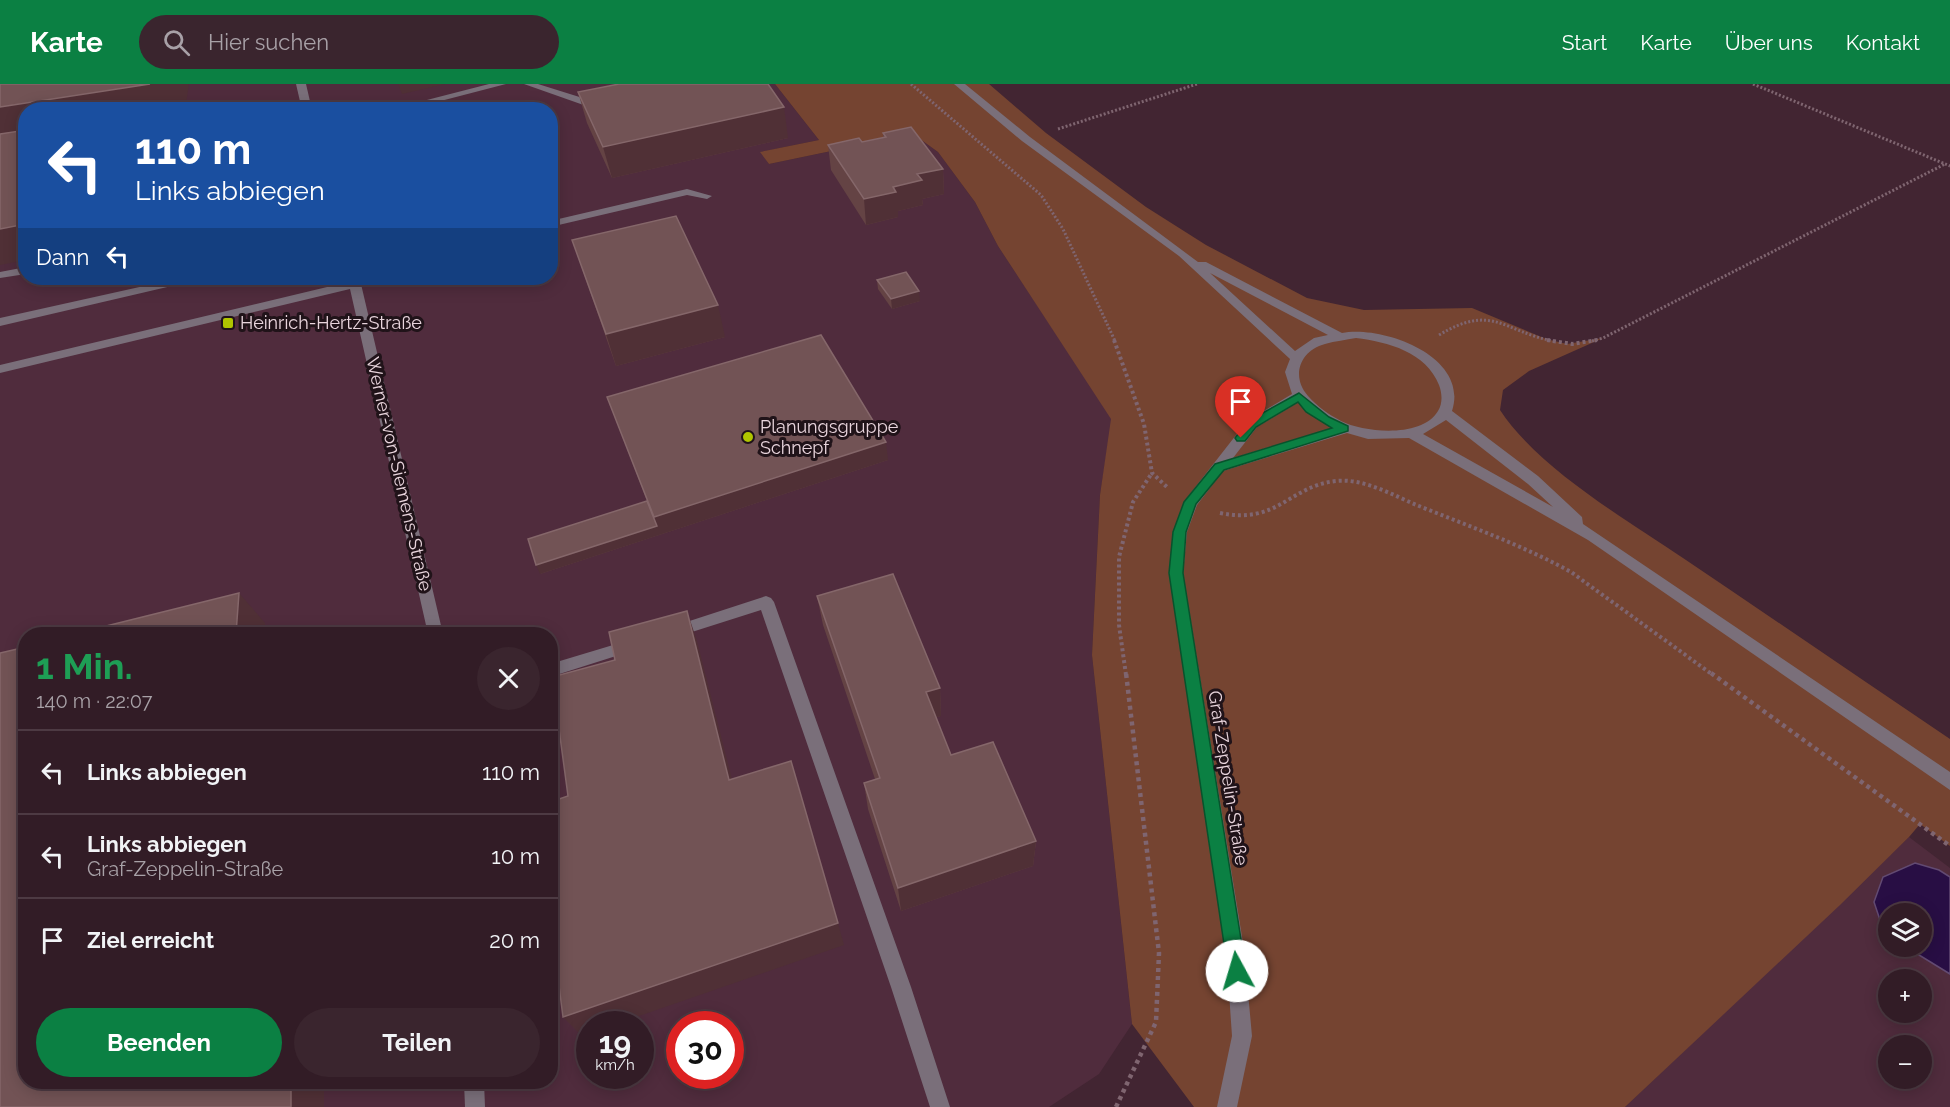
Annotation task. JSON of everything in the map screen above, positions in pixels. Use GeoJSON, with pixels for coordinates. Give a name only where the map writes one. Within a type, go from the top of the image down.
{"type":"FeatureCollection","features":[{"type":"Feature","properties":{"kind":"street"},"geometry":{"type":"LineString","coordinates":[[301,84],[305,102]]}},
{"type":"Feature","properties":{"kind":"street"},"geometry":{"type":"LineString","coordinates":[[426,102],[501,84]]}},
{"type":"Feature","properties":{"kind":"street"},"geometry":{"type":"LineString","coordinates":[[529,84],[595,106],[606,104]]}},
{"type":"Feature","properties":{"kind":"street"},"geometry":{"type":"LineString","coordinates":[[959,84],[1026,139],[1183,254],[1296,358]]}},
{"type":"Feature","properties":{"kind":"street"},"geometry":{"type":"LineString","coordinates":[[558,222],[687,192],[707,196]]}},
{"type":"Feature","properties":{"kind":"street"},"geometry":{"type":"LineString","coordinates":[[1183,254],[1337,335]]}},
{"type":"Feature","properties":{"kind":"street"},"geometry":{"type":"LineString","coordinates":[[0,275],[18,272]]}},
{"type":"Feature","properties":{"kind":"street"},"geometry":{"type":"LineString","coordinates":[[0,322],[162,285]]}},
{"type":"Feature","properties":{"kind":"street"},"geometry":{"type":"LineString","coordinates":[[0,369],[338,285]]}},
{"type":"Feature","properties":{"kind":"street","name":"Werner-von-Siemens-Straße"},"geometry":{"type":"LineString","coordinates":[[355,285],[434,627]]}},
{"type":"Feature","properties":{"kind":"street"},"geometry":{"type":"LineString","coordinates":[[1356,334],[1377,337],[1398,342],[1416,351],[1433,364],[1445,380],[1449,397],[1445,412],[1432,426],[1412,434],[1366,435],[1344,429],[1325,420],[1310,409],[1299,396],[1293,383],[1292,370],[1296,358],[1306,347],[1319,340],[1337,335],[1356,334]]}},
{"type":"Feature","properties":{"kind":"street","name":"Graf-Zeppelin-Straße"},"geometry":{"type":"LineString","coordinates":[[1227,1107],[1242,1036],[1235,950],[1176,573],[1180,532],[1191,502],[1252,424],[1299,396]]}},
{"type":"Feature","properties":{"kind":"street"},"geometry":{"type":"LineString","coordinates":[[1445,412],[1533,480],[1593,536]]}},
{"type":"Feature","properties":{"kind":"street"},"geometry":{"type":"LineString","coordinates":[[1220,467],[1344,429]]}},
{"type":"Feature","properties":{"kind":"street"},"geometry":{"type":"LineString","coordinates":[[1412,434],[1593,536],[1950,782]]}},
{"type":"Feature","properties":{"kind":"street"},"geometry":{"type":"LineString","coordinates":[[558,668],[766,602],[901,987],[940,1107]]}},
{"type":"Feature","properties":{"kind":"street"},"geometry":{"type":"LineString","coordinates":[[474,1089],[475,1107]]}},
{"type":"Feature","properties":{"kind":"path"},"geometry":{"type":"LineString","coordinates":[[911,84],[1041,195],[1063,229],[1120,353],[1144,424],[1152,473],[1166,487],[1191,502],[1236,519],[1269,511],[1320,485],[1337,481],[1354,483],[1374,488],[1533,550],[1571,572],[1950,846]]}},
{"type":"Feature","properties":{"kind":"path"},"geometry":{"type":"LineString","coordinates":[[1026,139],[1197,84]]}},
{"type":"Feature","properties":{"kind":"path"},"geometry":{"type":"LineString","coordinates":[[1753,84],[1950,166]]}},
{"type":"Feature","properties":{"kind":"path"},"geometry":{"type":"LineString","coordinates":[[1416,351],[1451,326],[1468,319],[1485,318],[1507,323],[1546,339],[1567,344],[1595,340],[1945,164]]}},
{"type":"Feature","properties":{"kind":"path"},"geometry":{"type":"LineString","coordinates":[[1116,1107],[1156,1022],[1159,953],[1136,735],[1119,625],[1119,557],[1133,502],[1152,473]]}},
{"type":"Feature","properties":{"kind":"shaded area"},"geometry":{"type":"Polygon","coordinates":[[[0,84],[775,84],[819,140],[761,152],[769,164],[913,134],[938,152],[975,202],[998,246],[1112,419],[1100,495],[1092,655],[1132,1024],[1099,1074],[1049,1107],[0,1107],[0,84]]]}},
{"type":"Feature","properties":{"kind":"shaded area"},"geometry":{"type":"Polygon","coordinates":[[[775,84],[989,84],[1046,133],[1146,207],[1206,245],[1307,298],[1364,310],[1472,308],[1546,339],[1567,344],[1603,338],[1529,371],[1503,390],[1500,410],[1537,452],[1584,491],[1950,739],[1950,846],[1920,824],[1840,905],[1625,1107],[1194,1107],[1132,1024],[1092,655],[1100,495],[1111,419],[998,246],[975,202],[938,152],[913,134],[769,164],[760,152],[819,140],[775,84]]]}},
{"type":"Feature","properties":{"kind":"shaded area"},"geometry":{"type":"Polygon","coordinates":[[[1909,837],[1950,868],[1950,1107],[1625,1107],[1909,837]]]}},
{"type":"Feature","properties":{"kind":"shaded area"},"geometry":{"type":"Polygon","coordinates":[[[1915,863],[1939,870],[1950,877],[1950,974],[1922,957],[1932,957],[1932,903],[1878,903],[1878,914],[1874,902],[1883,877],[1915,863]]]}},
{"type":"Feature","properties":{"kind":"building"},"geometry":{"type":"Polygon","coordinates":[[[0,84],[150,84],[33,102],[18,102],[18,104],[0,107],[0,84]]]}},
{"type":"Feature","properties":{"kind":"building"},"geometry":{"type":"Polygon","coordinates":[[[619,84],[768,84],[784,107],[603,147],[578,92],[619,84]]]}},
{"type":"Feature","properties":{"kind":"building"},"geometry":{"type":"Polygon","coordinates":[[[911,127],[943,169],[917,174],[922,180],[893,187],[896,192],[864,199],[828,145],[859,138],[862,142],[886,137],[883,133],[911,127]]]}},
{"type":"Feature","properties":{"kind":"building"},"geometry":{"type":"Polygon","coordinates":[[[18,131],[18,226],[0,229],[0,134],[18,131]]]}},
{"type":"Feature","properties":{"kind":"building"},"geometry":{"type":"Polygon","coordinates":[[[676,216],[718,305],[606,334],[572,240],[676,216]]]}},
{"type":"Feature","properties":{"kind":"building"},"geometry":{"type":"Polygon","coordinates":[[[906,272],[919,291],[891,299],[877,280],[906,272]]]}},
{"type":"Feature","properties":{"kind":"building","name":"Planungsgruppe Schnepf"},"geometry":{"type":"Polygon","coordinates":[[[821,335],[886,442],[654,517],[607,397],[821,335]]]}},
{"type":"Feature","properties":{"kind":"building"},"geometry":{"type":"Polygon","coordinates":[[[647,501],[657,526],[536,565],[528,539],[647,501]]]}},
{"type":"Feature","properties":{"kind":"building"},"geometry":{"type":"Polygon","coordinates":[[[893,574],[940,688],[926,692],[951,755],[993,742],[1036,841],[898,888],[864,783],[880,778],[817,596],[893,574]]]}},
{"type":"Feature","properties":{"kind":"building"},"geometry":{"type":"Polygon","coordinates":[[[239,593],[237,627],[102,627],[239,593]]]}},
{"type":"Feature","properties":{"kind":"building"},"geometry":{"type":"Polygon","coordinates":[[[687,611],[729,780],[791,761],[838,923],[563,1017],[558,978],[558,799],[568,796],[558,722],[558,675],[615,660],[609,632],[687,611]]]}},
{"type":"Feature","properties":{"kind":"building"},"geometry":{"type":"Polygon","coordinates":[[[18,649],[18,1089],[291,1089],[291,1107],[0,1107],[0,653],[18,649]]]}},
{"type":"Feature","properties":{"kind":"place","name":"Heinrich-Hertz-Straße"},"geometry":{"type":"Point","coordinates":[228,323]}},
{"type":"Feature","properties":{"kind":"place","name":"Planungsgruppe Schnepf"},"geometry":{"type":"Point","coordinates":[748,437]}},
{"type":"Feature","properties":{"kind":"route"},"geometry":{"type":"LineString","coordinates":[[1237,971],[1176,573],[1180,532],[1191,502],[1220,467],[1344,429],[1325,420],[1310,409],[1299,396],[1252,424],[1241,438]]}}]}
